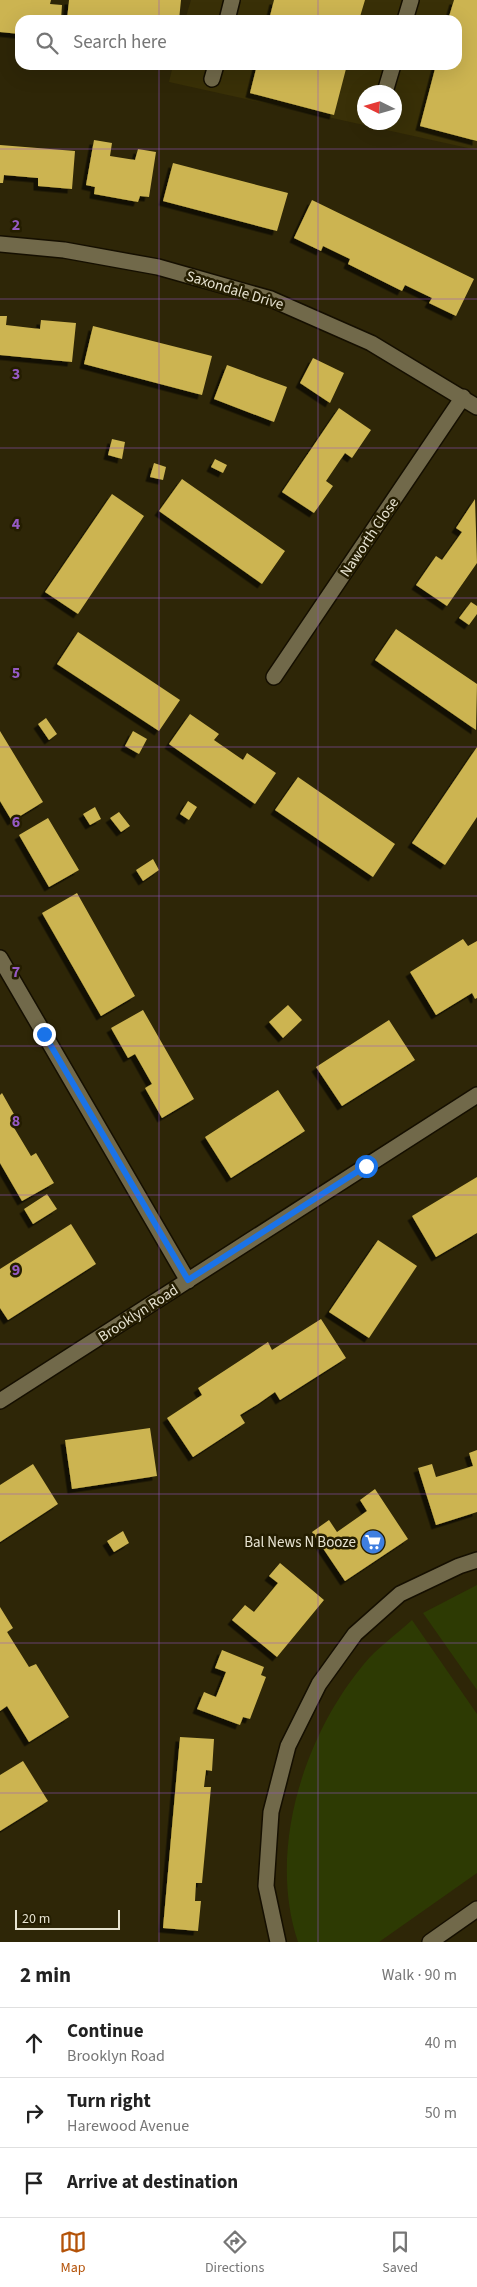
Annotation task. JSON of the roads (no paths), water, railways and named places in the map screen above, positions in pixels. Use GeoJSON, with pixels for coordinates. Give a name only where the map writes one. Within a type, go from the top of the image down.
{"type":"FeatureCollection","features":[{"type":"Feature","properties":{"kind":"street"},"geometry":{"type":"LineString","coordinates":[[228,15],[232,0]]}},
{"type":"Feature","properties":{"kind":"street"},"geometry":{"type":"LineString","coordinates":[[406,15],[411,0]]}},
{"type":"Feature","properties":{"kind":"street"},"geometry":{"type":"LineString","coordinates":[[387,85],[391,70]]}},
{"type":"Feature","properties":{"kind":"street","name":"Saxondale Drive"},"geometry":{"type":"LineString","coordinates":[[0,244],[64,250],[158,267],[271,299],[371,343],[477,407]]}},
{"type":"Feature","properties":{"kind":"street","name":"Naworth Close"},"geometry":{"type":"LineString","coordinates":[[274,677],[463,397]]}},
{"type":"Feature","properties":{"kind":"street"},"geometry":{"type":"LineString","coordinates":[[0,958],[188,1280]]}},
{"type":"Feature","properties":{"kind":"street","name":"Brooklyn Road"},"geometry":{"type":"LineString","coordinates":[[0,1401],[477,1095]]}},
{"type":"Feature","properties":{"kind":"street"},"geometry":{"type":"LineString","coordinates":[[278,1942],[266,1886],[271,1812],[288,1746],[319,1684],[355,1634],[400,1594],[459,1566],[477,1560]]}},
{"type":"Feature","properties":{"kind":"street"},"geometry":{"type":"LineString","coordinates":[[430,1942],[477,1910]]}},
{"type":"Feature","properties":{"kind":"place","name":"Bal News N Booze"},"geometry":{"type":"Point","coordinates":[373,1542]}}]}
